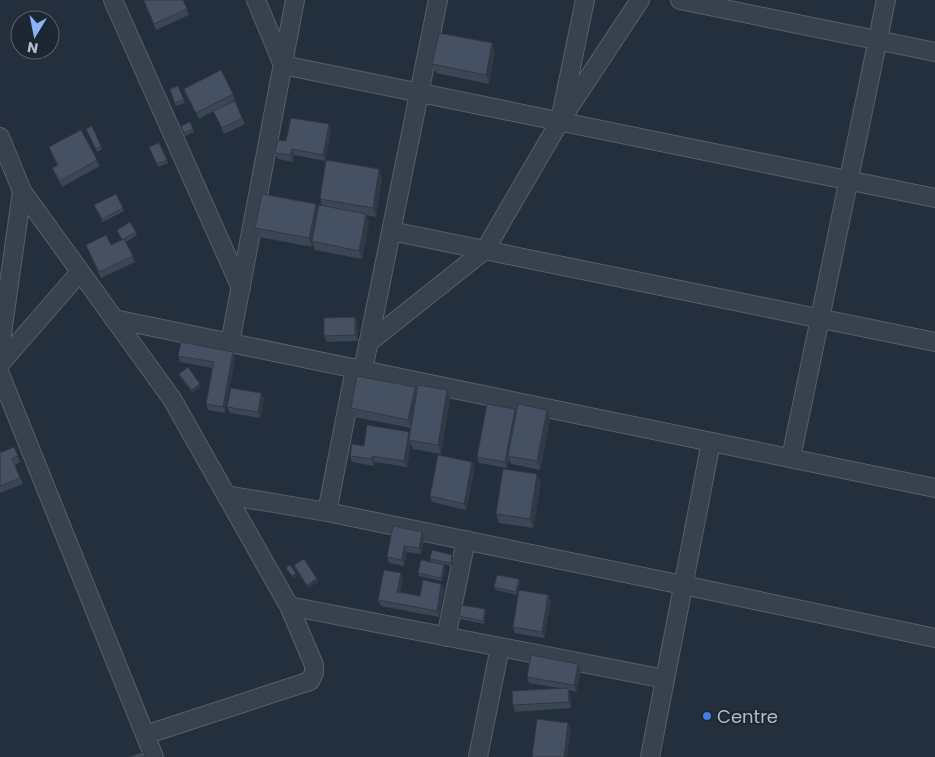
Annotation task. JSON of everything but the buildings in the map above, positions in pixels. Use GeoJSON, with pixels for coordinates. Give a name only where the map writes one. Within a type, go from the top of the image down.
{"type":"FeatureCollection","features":[{"type":"Feature","properties":{"kind":"street"},"geometry":{"type":"LineString","coordinates":[[113,0],[241,288]]}},
{"type":"Feature","properties":{"kind":"street"},"geometry":{"type":"LineString","coordinates":[[256,0],[283,65]]}},
{"type":"Feature","properties":{"kind":"street"},"geometry":{"type":"LineString","coordinates":[[230,343],[295,0]]}},
{"type":"Feature","properties":{"kind":"street"},"geometry":{"type":"LineString","coordinates":[[327,512],[359,369],[368,343],[438,0]]}},
{"type":"Feature","properties":{"kind":"street"},"geometry":{"type":"LineString","coordinates":[[560,121],[585,0]]}},
{"type":"Feature","properties":{"kind":"street"},"geometry":{"type":"LineString","coordinates":[[368,343],[485,250],[560,121],[640,0]]}},
{"type":"Feature","properties":{"kind":"street"},"geometry":{"type":"LineString","coordinates":[[680,0],[935,52]]}},
{"type":"Feature","properties":{"kind":"street"},"geometry":{"type":"LineString","coordinates":[[791,458],[886,0]]}},
{"type":"Feature","properties":{"kind":"street"},"geometry":{"type":"LineString","coordinates":[[283,65],[935,198]]}},
{"type":"Feature","properties":{"kind":"street"},"geometry":{"type":"LineString","coordinates":[[0,137],[22,191],[172,398],[289,606],[314,664],[314,673],[310,681],[145,735]]}},
{"type":"Feature","properties":{"kind":"street"},"geometry":{"type":"LineString","coordinates":[[0,348],[22,191]]}},
{"type":"Feature","properties":{"kind":"street"},"geometry":{"type":"LineString","coordinates":[[391,231],[935,342]]}},
{"type":"Feature","properties":{"kind":"street"},"geometry":{"type":"LineString","coordinates":[[0,364],[80,272]]}},
{"type":"Feature","properties":{"kind":"street"},"geometry":{"type":"LineString","coordinates":[[114,319],[935,488]]}},
{"type":"Feature","properties":{"kind":"street"},"geometry":{"type":"LineString","coordinates":[[0,374],[154,757]]}},
{"type":"Feature","properties":{"kind":"street"},"geometry":{"type":"LineString","coordinates":[[650,757],[711,442]]}},
{"type":"Feature","properties":{"kind":"street"},"geometry":{"type":"LineString","coordinates":[[226,495],[327,512],[466,540],[935,638]]}},
{"type":"Feature","properties":{"kind":"street"},"geometry":{"type":"LineString","coordinates":[[446,637],[466,540]]}},
{"type":"Feature","properties":{"kind":"street"},"geometry":{"type":"LineString","coordinates":[[289,606],[665,680]]}},
{"type":"Feature","properties":{"kind":"street"},"geometry":{"type":"LineString","coordinates":[[478,757],[500,647]]}},
{"type":"Feature","properties":{"kind":"place","name":"Centre"},"geometry":{"type":"Point","coordinates":[707,716]}}]}
